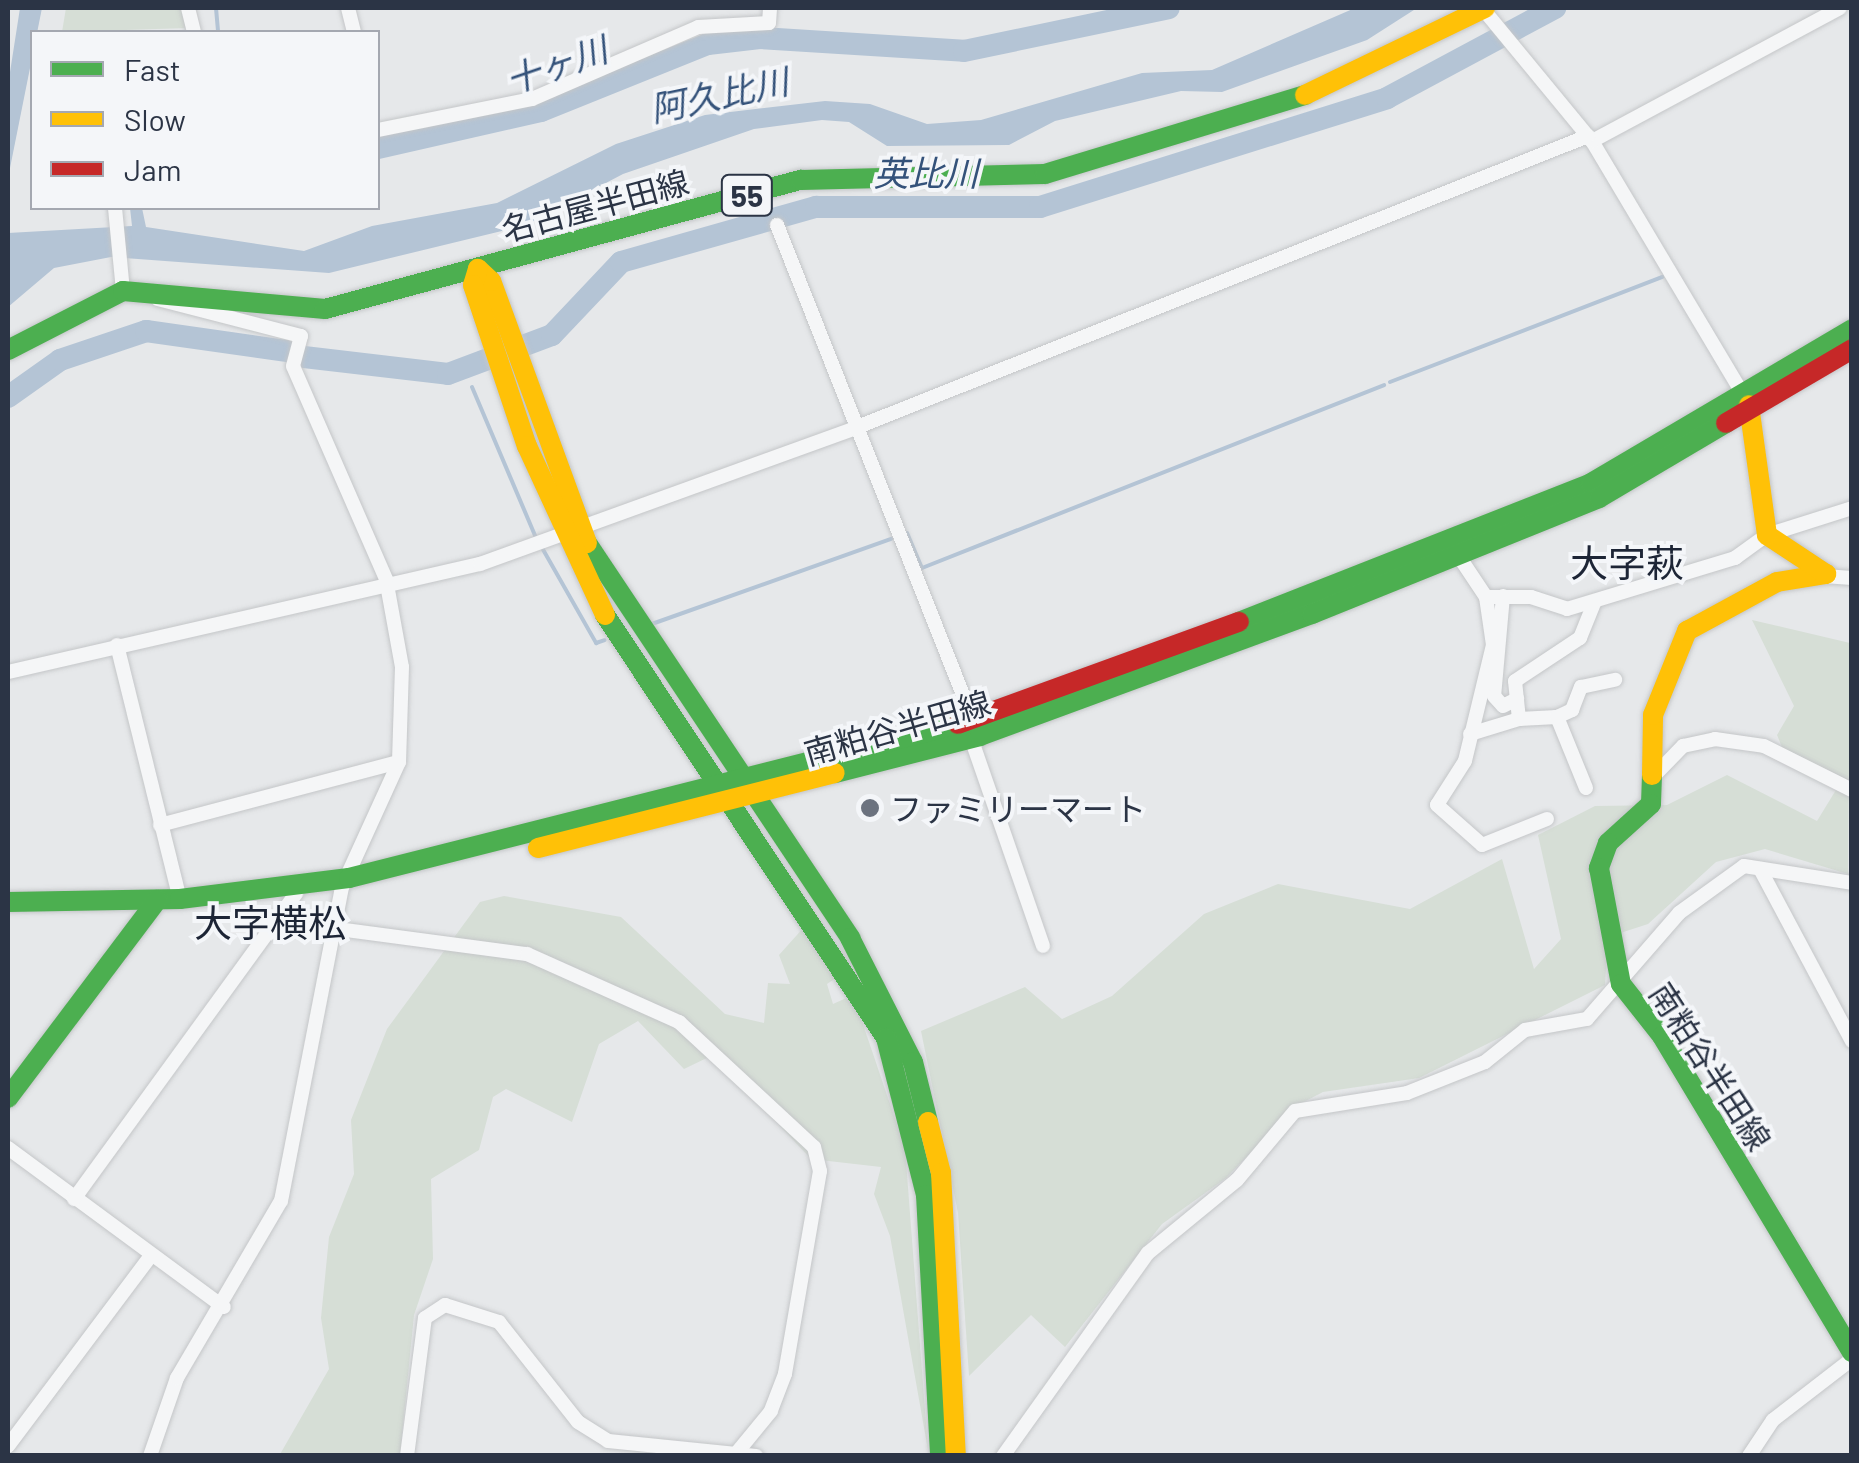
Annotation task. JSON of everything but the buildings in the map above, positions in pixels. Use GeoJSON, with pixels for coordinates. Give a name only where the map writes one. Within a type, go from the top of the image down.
{"type":"FeatureCollection","features":[{"type":"Feature","properties":{"kind":"main road","name":"名古屋半田線"},"geometry":{"type":"LineString","coordinates":[[8,350],[122,281],[325,309],[801,180],[1006,178],[1067,168],[1329,88],[1484,8]]}},
{"type":"Feature","properties":{"kind":"main road"},"geometry":{"type":"LineString","coordinates":[[478,268],[473,285],[499,341],[563,530],[631,659],[850,938],[913,1062],[940,1173],[956,1456]]}},
{"type":"Feature","properties":{"kind":"main road","name":"南粕谷半田線"},"geometry":{"type":"LineString","coordinates":[[1749,406],[1852,329]]}},
{"type":"Feature","properties":{"kind":"main road","name":"南粕谷半田線"},"geometry":{"type":"LineString","coordinates":[[8,910],[296,893],[737,794],[972,729],[1455,550],[1749,406],[1852,350]]}},
{"type":"Feature","properties":{"kind":"main road"},"geometry":{"type":"LineString","coordinates":[[1749,406],[1767,535],[1824,576]]}},
{"type":"Feature","properties":{"kind":"main road","name":"南粕谷半田線"},"geometry":{"type":"LineString","coordinates":[[1824,576],[1776,582],[1686,631],[1658,693],[1647,815],[1600,857],[1621,984],[1662,1036],[1852,1356]]}},
{"type":"Feature","properties":{"kind":"main road"},"geometry":{"type":"LineString","coordinates":[[737,794],[848,968],[900,1076],[926,1196],[940,1456]]}},
{"type":"Feature","properties":{"kind":"main road","name":"南粕谷半田線"},"geometry":{"type":"LineString","coordinates":[[8,902],[154,904],[345,882]]}},
{"type":"Feature","properties":{"kind":"main road"},"geometry":{"type":"LineString","coordinates":[[8,1098],[154,904]]}},
{"type":"Feature","properties":{"kind":"street"},"geometry":{"type":"LineString","coordinates":[[380,126],[532,99],[698,27],[769,23],[770,8]]}},
{"type":"Feature","properties":{"kind":"street"},"geometry":{"type":"LineString","coordinates":[[1484,8],[1590,138],[1749,406]]}},
{"type":"Feature","properties":{"kind":"street"},"geometry":{"type":"LineString","coordinates":[[8,672],[386,579],[480,564],[563,530],[855,428],[1590,138],[1840,8]]}},
{"type":"Feature","properties":{"kind":"street"},"geometry":{"type":"LineString","coordinates":[[115,210],[122,281]]}},
{"type":"Feature","properties":{"kind":"street"},"geometry":{"type":"LineString","coordinates":[[777,225],[972,729],[1043,946]]}},
{"type":"Feature","properties":{"kind":"street"},"geometry":{"type":"LineString","coordinates":[[150,1456],[177,1378],[224,1307],[288,1178],[330,928],[345,882],[400,762],[402,667],[386,579],[312,422],[294,366],[301,336],[170,306],[155,288]]}},
{"type":"Feature","properties":{"kind":"street"},"geometry":{"type":"LineString","coordinates":[[1486,597],[1502,596],[1567,609],[1744,555],[1767,535],[1852,508]]}},
{"type":"Feature","properties":{"kind":"street"},"geometry":{"type":"LineString","coordinates":[[1455,550],[1486,597],[1493,645],[1462,769],[1438,804],[1460,830],[1489,846],[1547,819]]}},
{"type":"Feature","properties":{"kind":"street"},"geometry":{"type":"LineString","coordinates":[[1824,576],[1852,578]]}},
{"type":"Feature","properties":{"kind":"street"},"geometry":{"type":"LineString","coordinates":[[1502,596],[1494,696],[1503,706],[1517,699]]}},
{"type":"Feature","properties":{"kind":"street"},"geometry":{"type":"LineString","coordinates":[[1519,719],[1518,674],[1580,638],[1594,602]]}},
{"type":"Feature","properties":{"kind":"street"},"geometry":{"type":"LineString","coordinates":[[117,645],[180,898]]}},
{"type":"Feature","properties":{"kind":"street"},"geometry":{"type":"LineString","coordinates":[[1470,734],[1519,719],[1557,717],[1572,710],[1581,687],[1614,680]]}},
{"type":"Feature","properties":{"kind":"street"},"geometry":{"type":"LineString","coordinates":[[1557,717],[1586,788]]}},
{"type":"Feature","properties":{"kind":"street"},"geometry":{"type":"LineString","coordinates":[[1652,778],[1682,746],[1715,739],[1764,746],[1852,790]]}},
{"type":"Feature","properties":{"kind":"street"},"geometry":{"type":"LineString","coordinates":[[160,825],[400,762]]}},
{"type":"Feature","properties":{"kind":"street"},"geometry":{"type":"LineString","coordinates":[[1003,1456],[1148,1253],[1237,1180],[1295,1111],[1407,1093],[1486,1062],[1536,1026],[1587,1019],[1701,894],[1744,866],[1852,884]]}},
{"type":"Feature","properties":{"kind":"street"},"geometry":{"type":"LineString","coordinates":[[1760,869],[1852,1041]]}},
{"type":"Feature","properties":{"kind":"street"},"geometry":{"type":"LineString","coordinates":[[74,1200],[296,893]]}},
{"type":"Feature","properties":{"kind":"street"},"geometry":{"type":"LineString","coordinates":[[330,928],[526,954],[679,1022],[814,1147],[820,1172],[785,1374],[771,1410],[734,1455]]}},
{"type":"Feature","properties":{"kind":"street"},"geometry":{"type":"LineString","coordinates":[[8,1148],[150,1257],[224,1307]]}},
{"type":"Feature","properties":{"kind":"street"},"geometry":{"type":"LineString","coordinates":[[8,1446],[150,1257]]}},
{"type":"Feature","properties":{"kind":"street"},"geometry":{"type":"LineString","coordinates":[[407,1456],[425,1318],[446,1305],[499,1322],[578,1422],[608,1441],[756,1456]]}},
{"type":"Feature","properties":{"kind":"street"},"geometry":{"type":"LineString","coordinates":[[1749,1456],[1773,1420],[1852,1356]]}},
{"type":"Feature","properties":{"kind":"shaded area"},"geometry":{"type":"Polygon","coordinates":[[[66,8],[181,8],[188,28],[125,30],[62,30],[66,8]]]}},
{"type":"Feature","properties":{"kind":"shaded area"},"geometry":{"type":"Polygon","coordinates":[[[1752,620],[1850,643],[1848,874],[1765,849],[1716,862],[1648,924],[1608,937],[1605,985],[1419,1078],[1323,1092],[1296,1106],[1226,1178],[1162,1224],[1065,1347],[1031,1315],[969,1376],[958,1213],[921,1031],[1025,987],[1062,1019],[1112,996],[1204,914],[1278,884],[1410,909],[1502,859],[1534,969],[1561,939],[1538,835],[1595,806],[1667,805],[1727,775],[1817,821],[1839,785],[1785,754],[1777,735],[1794,706],[1752,620]]]}},
{"type":"Feature","properties":{"kind":"shaded area"},"geometry":{"type":"Polygon","coordinates":[[[504,896],[621,917],[725,1014],[764,1023],[768,983],[790,984],[779,955],[805,926],[839,976],[827,984],[833,1004],[853,995],[905,1148],[928,1450],[890,1236],[874,1194],[881,1167],[811,1159],[713,1055],[684,1069],[638,1021],[599,1044],[572,1122],[506,1089],[493,1097],[479,1150],[431,1179],[433,1259],[414,1315],[400,1455],[279,1456],[329,1369],[321,1318],[329,1237],[354,1174],[351,1120],[387,1029],[480,902],[504,896]]]}},
{"type":"Feature","properties":{"kind":"water"},"geometry":{"type":"Polygon","coordinates":[[[20,8],[42,8],[38,30],[30,30],[30,68],[8,178],[8,85],[20,8]]]}},
{"type":"Feature","properties":{"kind":"water"},"geometry":{"type":"Polygon","coordinates":[[[1355,8],[1417,8],[1367,40],[1222,92],[1181,91],[1055,121],[1009,145],[887,146],[849,122],[822,120],[754,129],[623,174],[526,225],[329,273],[111,257],[54,268],[8,307],[8,233],[132,226],[130,210],[142,210],[146,227],[304,251],[372,226],[497,203],[616,144],[705,115],[825,101],[870,104],[927,124],[981,120],[1142,73],[1212,70],[1355,8]]]}},
{"type":"Feature","properties":{"kind":"waterway"},"geometry":{"type":"LineString","coordinates":[[216,8],[218,30]]}},
{"type":"Feature","properties":{"kind":"waterway","name":"十ヶ川"},"geometry":{"type":"LineString","coordinates":[[380,148],[541,111],[708,44],[760,38],[964,51],[1169,8]]}},
{"type":"Feature","properties":{"kind":"waterway","name":"英比川"},"geometry":{"type":"LineString","coordinates":[[304,357],[448,374],[552,335],[621,262],[816,207],[1040,207],[1387,98],[1555,8]]}},
{"type":"Feature","properties":{"kind":"waterway"},"geometry":{"type":"LineString","coordinates":[[1390,382],[1662,277]]}},
{"type":"Feature","properties":{"kind":"waterway","name":"英比川"},"geometry":{"type":"LineString","coordinates":[[8,397],[60,360],[146,331],[286,351]]}},
{"type":"Feature","properties":{"kind":"waterway"},"geometry":{"type":"LineString","coordinates":[[907,533],[922,568],[1384,385]]}},
{"type":"Feature","properties":{"kind":"waterway"},"geometry":{"type":"LineString","coordinates":[[472,387],[536,538]]}},
{"type":"Feature","properties":{"kind":"waterway"},"geometry":{"type":"LineString","coordinates":[[649,625],[891,539]]}},
{"type":"Feature","properties":{"kind":"waterway"},"geometry":{"type":"LineString","coordinates":[[541,546],[596,643],[605,640]]}},
{"type":"Feature","properties":{"kind":"traffic: fast"},"geometry":{"type":"LineString","coordinates":[[8,350],[123,291],[325,309],[801,180],[1045,174],[1305,95]]}},
{"type":"Feature","properties":{"kind":"traffic: fast"},"geometry":{"type":"LineString","coordinates":[[1239,622],[1591,483],[1852,329]]}},
{"type":"Feature","properties":{"kind":"traffic: fast"},"geometry":{"type":"LineString","coordinates":[[835,773],[980,736],[1312,614],[1599,498],[1726,423]]}},
{"type":"Feature","properties":{"kind":"traffic: fast"},"geometry":{"type":"LineString","coordinates":[[587,543],[850,938],[913,1062],[928,1122]]}},
{"type":"Feature","properties":{"kind":"traffic: fast"},"geometry":{"type":"LineString","coordinates":[[605,615],[886,1038],[926,1195],[940,1456]]}},
{"type":"Feature","properties":{"kind":"traffic: fast"},"geometry":{"type":"LineString","coordinates":[[8,902],[180,899],[349,878],[958,724]]}},
{"type":"Feature","properties":{"kind":"traffic: fast"},"geometry":{"type":"LineString","coordinates":[[1652,775],[1651,804],[1608,843],[1599,868],[1621,984],[1662,1036],[1852,1352]]}},
{"type":"Feature","properties":{"kind":"traffic: fast"},"geometry":{"type":"LineString","coordinates":[[8,1098],[157,900]]}},
{"type":"Feature","properties":{"kind":"traffic: slow"},"geometry":{"type":"LineString","coordinates":[[1305,95],[1485,8]]}},
{"type":"Feature","properties":{"kind":"traffic: slow"},"geometry":{"type":"LineString","coordinates":[[587,543],[491,281],[478,269],[473,285],[527,446],[605,615]]}},
{"type":"Feature","properties":{"kind":"traffic: slow"},"geometry":{"type":"LineString","coordinates":[[1652,775],[1653,715],[1687,631],[1777,582],[1826,574],[1767,535],[1749,405]]}},
{"type":"Feature","properties":{"kind":"traffic: slow"},"geometry":{"type":"LineString","coordinates":[[538,848],[835,773]]}},
{"type":"Feature","properties":{"kind":"traffic: slow"},"geometry":{"type":"LineString","coordinates":[[928,1122],[941,1173],[956,1456]]}},
{"type":"Feature","properties":{"kind":"traffic: jam"},"geometry":{"type":"LineString","coordinates":[[1726,423],[1852,349]]}},
{"type":"Feature","properties":{"kind":"traffic: jam"},"geometry":{"type":"LineString","coordinates":[[958,724],[1239,622]]}},
{"type":"Feature","properties":{"kind":"place","name":"ファミリーマート"},"geometry":{"type":"Point","coordinates":[870,808]}},
{"type":"Feature","properties":{"kind":"district","name":"大字萩"},"geometry":{"type":"Point","coordinates":[1627,563]}},
{"type":"Feature","properties":{"kind":"district","name":"大字横松"},"geometry":{"type":"Point","coordinates":[270,923]}},
{"type":"Feature","properties":{"kind":"water label","name":"阿久比川"},"geometry":{"type":"Point","coordinates":[719,94]}}]}
